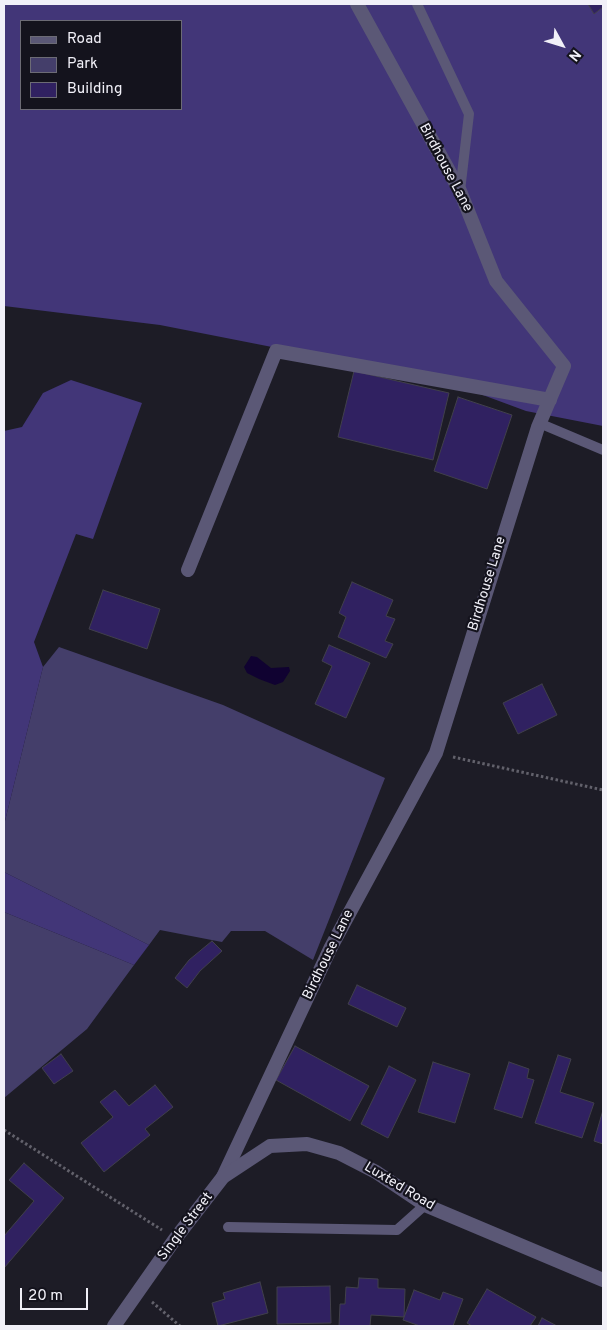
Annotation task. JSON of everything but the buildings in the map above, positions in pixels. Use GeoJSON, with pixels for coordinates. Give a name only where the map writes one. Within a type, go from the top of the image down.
{"type":"FeatureCollection","features":[{"type":"Feature","properties":{"kind":"street","name":"Birdhouse Lane"},"geometry":{"type":"LineString","coordinates":[[223,1177],[331,947],[436,753],[539,423],[564,366],[496,281],[460,191],[357,4]]}},
{"type":"Feature","properties":{"kind":"street"},"geometry":{"type":"LineString","coordinates":[[188,570],[276,351],[550,400]]}},
{"type":"Feature","properties":{"kind":"street","name":"Luxted Road"},"geometry":{"type":"LineString","coordinates":[[223,1177],[270,1146],[307,1144],[339,1153],[376,1172],[425,1205],[603,1280]]}},
{"type":"Feature","properties":{"kind":"street","name":"Single Street"},"geometry":{"type":"LineString","coordinates":[[114,1326],[175,1239],[223,1177]]}},
{"type":"Feature","properties":{"kind":"lane"},"geometry":{"type":"LineString","coordinates":[[417,4],[469,114],[460,191]]}},
{"type":"Feature","properties":{"kind":"lane"},"geometry":{"type":"LineString","coordinates":[[539,423],[603,450]]}},
{"type":"Feature","properties":{"kind":"lane"},"geometry":{"type":"LineString","coordinates":[[228,1227],[397,1230],[425,1205]]}},
{"type":"Feature","properties":{"kind":"path"},"geometry":{"type":"LineString","coordinates":[[436,753],[603,790]]}},
{"type":"Feature","properties":{"kind":"path"},"geometry":{"type":"LineString","coordinates":[[4,1130],[175,1239]]}},
{"type":"Feature","properties":{"kind":"path"},"geometry":{"type":"LineString","coordinates":[[140,1291],[180,1326]]}},
{"type":"Feature","properties":{"kind":"green space"},"geometry":{"type":"Polygon","coordinates":[[[59,647],[223,705],[385,778],[313,960],[265,931],[231,931],[222,942],[160,930],[149,945],[4,872],[4,825],[43,667],[59,647]]]}},
{"type":"Feature","properties":{"kind":"green space"},"geometry":{"type":"Polygon","coordinates":[[[4,912],[134,965],[87,1029],[4,1098],[4,912]]]}},
{"type":"Feature","properties":{"kind":"shaded area"},"geometry":{"type":"Polygon","coordinates":[[[4,4],[603,4],[603,426],[526,411],[445,381],[160,325],[4,306],[4,4]]]}},
{"type":"Feature","properties":{"kind":"shaded area"},"geometry":{"type":"Polygon","coordinates":[[[71,380],[142,403],[93,539],[76,534],[34,642],[43,667],[4,825],[4,431],[22,427],[43,393],[71,380]]]}},
{"type":"Feature","properties":{"kind":"shaded area"},"geometry":{"type":"Polygon","coordinates":[[[251,656],[257,657],[271,668],[289,667],[290,671],[283,682],[275,685],[259,679],[247,673],[244,667],[251,656]]]}},
{"type":"Feature","properties":{"kind":"shaded area"},"geometry":{"type":"Polygon","coordinates":[[[4,872],[149,945],[134,965],[4,912],[4,872]]]}}]}
